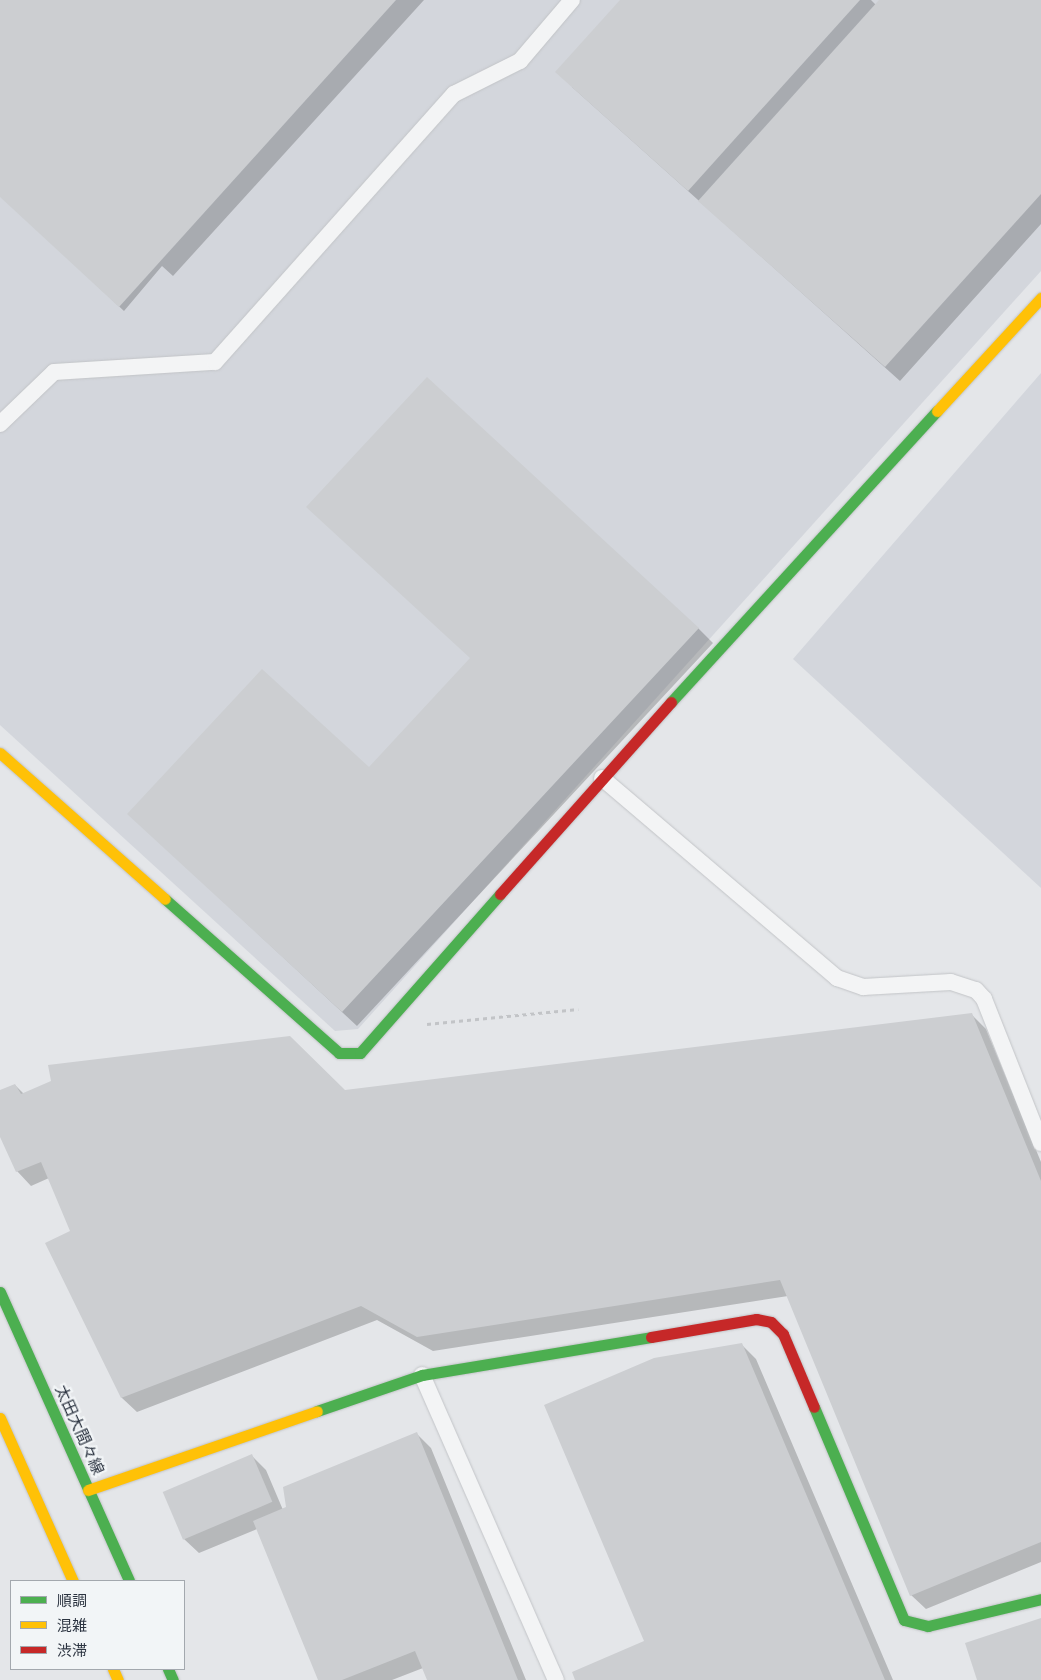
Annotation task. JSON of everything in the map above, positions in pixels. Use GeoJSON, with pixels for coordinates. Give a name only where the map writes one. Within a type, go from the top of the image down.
{"type":"FeatureCollection","features":[{"type":"Feature","properties":{"kind":"street"},"geometry":{"type":"LineString","coordinates":[[0,753],[339,1053],[360,1052],[602,778],[1041,298]]}},
{"type":"Feature","properties":{"kind":"street","name":"太田大間々線"},"geometry":{"type":"LineString","coordinates":[[0,1292],[129,1580]]}},
{"type":"Feature","properties":{"kind":"street"},"geometry":{"type":"LineString","coordinates":[[88,1490],[422,1376],[756,1319],[771,1322],[783,1334],[904,1620],[928,1626],[1041,1599]]}},
{"type":"Feature","properties":{"kind":"street"},"geometry":{"type":"LineString","coordinates":[[0,1418],[73,1580]]}},
{"type":"Feature","properties":{"kind":"lane"},"geometry":{"type":"LineString","coordinates":[[0,424],[54,372],[215,362],[454,94],[520,60],[572,0]]}},
{"type":"Feature","properties":{"kind":"lane"},"geometry":{"type":"LineString","coordinates":[[602,778],[837,978],[863,987],[951,982],[976,990],[984,999],[1041,1143]]}},
{"type":"Feature","properties":{"kind":"lane"},"geometry":{"type":"LineString","coordinates":[[422,1376],[556,1680]]}},
{"type":"Feature","properties":{"kind":"path"},"geometry":{"type":"LineString","coordinates":[[386,1023],[409,1025],[578,1009]]}},
{"type":"Feature","properties":{"kind":"shaded area"},"geometry":{"type":"Polygon","coordinates":[[[0,0],[1041,0],[1041,271],[358,1029],[335,1031],[0,725],[0,0]]]}},
{"type":"Feature","properties":{"kind":"shaded area"},"geometry":{"type":"Polygon","coordinates":[[[1041,373],[1041,888],[793,659],[1041,373]]]}},
{"type":"Feature","properties":{"kind":"building"},"geometry":{"type":"Polygon","coordinates":[[[0,0],[396,0],[119,307],[0,197],[0,0]]]}},
{"type":"Feature","properties":{"kind":"building"},"geometry":{"type":"Polygon","coordinates":[[[620,0],[860,0],[688,191],[555,72],[620,0]]]}},
{"type":"Feature","properties":{"kind":"building"},"geometry":{"type":"Polygon","coordinates":[[[879,0],[1041,0],[1041,194],[885,367],[698,201],[879,0]]]}},
{"type":"Feature","properties":{"kind":"building"},"geometry":{"type":"Polygon","coordinates":[[[427,377],[699,628],[342,1012],[127,814],[262,669],[369,767],[470,658],[306,507],[427,377]]]}},
{"type":"Feature","properties":{"kind":"building"},"geometry":{"type":"Polygon","coordinates":[[[972,1013],[1041,1181],[1041,1542],[910,1596],[780,1280],[417,1337],[361,1306],[121,1398],[45,1243],[70,1231],[41,1162],[16,1172],[0,1137],[0,1090],[15,1084],[21,1094],[51,1081],[48,1065],[290,1036],[345,1090],[972,1013]]]}},
{"type":"Feature","properties":{"kind":"building"},"geometry":{"type":"Polygon","coordinates":[[[742,1343],[885,1680],[575,1680],[572,1672],[644,1641],[544,1405],[654,1358],[742,1343]]]}},
{"type":"Feature","properties":{"kind":"building"},"geometry":{"type":"Polygon","coordinates":[[[417,1432],[518,1680],[427,1680],[415,1651],[342,1680],[318,1680],[253,1521],[286,1507],[283,1487],[417,1432]]]}},
{"type":"Feature","properties":{"kind":"building"},"geometry":{"type":"Polygon","coordinates":[[[252,1454],[272,1502],[183,1540],[163,1492],[252,1454]]]}},
{"type":"Feature","properties":{"kind":"building"},"geometry":{"type":"Polygon","coordinates":[[[1041,1618],[1041,1680],[977,1680],[965,1643],[1041,1618]]]}},
{"type":"Feature","properties":{"kind":"traffic: fast"},"geometry":{"type":"LineString","coordinates":[[671,702],[937,411]]}},
{"type":"Feature","properties":{"kind":"traffic: fast"},"geometry":{"type":"LineString","coordinates":[[165,899],[339,1053],[360,1053],[500,894]]}},
{"type":"Feature","properties":{"kind":"traffic: fast"},"geometry":{"type":"LineString","coordinates":[[0,1292],[129,1580]]}},
{"type":"Feature","properties":{"kind":"traffic: fast"},"geometry":{"type":"LineString","coordinates":[[317,1411],[422,1375],[651,1337]]}},
{"type":"Feature","properties":{"kind":"traffic: fast"},"geometry":{"type":"LineString","coordinates":[[814,1407],[904,1620],[928,1626],[1041,1599]]}},
{"type":"Feature","properties":{"kind":"traffic: fast"},"geometry":{"type":"LineString","coordinates":[[168,1670],[173,1680]]}},
{"type":"Feature","properties":{"kind":"traffic: slow"},"geometry":{"type":"LineString","coordinates":[[937,411],[1041,298]]}},
{"type":"Feature","properties":{"kind":"traffic: slow"},"geometry":{"type":"LineString","coordinates":[[0,753],[165,899]]}},
{"type":"Feature","properties":{"kind":"traffic: slow"},"geometry":{"type":"LineString","coordinates":[[88,1490],[317,1411]]}},
{"type":"Feature","properties":{"kind":"traffic: slow"},"geometry":{"type":"LineString","coordinates":[[0,1418],[73,1580]]}},
{"type":"Feature","properties":{"kind":"traffic: slow"},"geometry":{"type":"LineString","coordinates":[[113,1670],[118,1680]]}},
{"type":"Feature","properties":{"kind":"traffic: jam"},"geometry":{"type":"LineString","coordinates":[[500,894],[671,702]]}},
{"type":"Feature","properties":{"kind":"traffic: jam"},"geometry":{"type":"LineString","coordinates":[[651,1337],[756,1319],[771,1322],[783,1334],[814,1407]]}}]}
